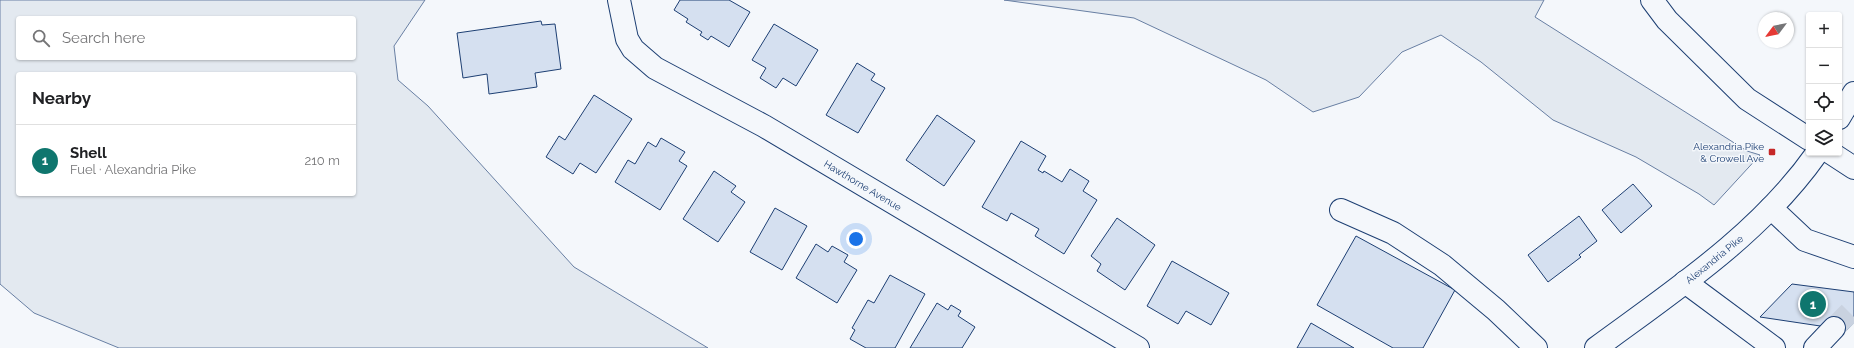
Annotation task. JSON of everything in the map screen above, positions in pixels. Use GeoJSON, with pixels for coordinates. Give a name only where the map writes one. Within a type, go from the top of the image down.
{"type":"FeatureCollection","features":[{"type":"Feature","properties":{"kind":"street","name":"Hawthorne Avenue"},"geometry":{"type":"LineString","coordinates":[[620,0],[627,39],[633,49],[655,68],[764,126],[1138,348]]}},
{"type":"Feature","properties":{"kind":"street"},"geometry":{"type":"LineString","coordinates":[[1652,0],[1667,20],[1747,99],[1806,137]]}},
{"type":"Feature","properties":{"kind":"street"},"geometry":{"type":"LineString","coordinates":[[1842,113],[1854,93]]}},
{"type":"Feature","properties":{"kind":"street","name":"Alexandria Pike"},"geometry":{"type":"LineString","coordinates":[[1596,348],[1685,282],[1741,237],[1772,208],[1815,156]]}},
{"type":"Feature","properties":{"kind":"street"},"geometry":{"type":"LineString","coordinates":[[1836,156],[1854,168]]}},
{"type":"Feature","properties":{"kind":"street"},"geometry":{"type":"LineString","coordinates":[[1772,208],[1805,240],[1854,257]]}},
{"type":"Feature","properties":{"kind":"street"},"geometry":{"type":"LineString","coordinates":[[1341,210],[1393,233],[1442,265],[1496,310],[1536,348]]}},
{"type":"Feature","properties":{"kind":"street"},"geometry":{"type":"LineString","coordinates":[[1685,282],[1774,348]]}},
{"type":"Feature","properties":{"kind":"street"},"geometry":{"type":"LineString","coordinates":[[1815,348],[1834,328]]}},
{"type":"Feature","properties":{"kind":"shaded area"},"geometry":{"type":"Polygon","coordinates":[[[0,0],[425,0],[394,46],[398,80],[428,106],[574,267],[708,348],[119,348],[34,313],[0,284],[0,0]]]}},
{"type":"Feature","properties":{"kind":"shaded area"},"geometry":{"type":"Polygon","coordinates":[[[1004,0],[1544,0],[1535,17],[1747,151],[1760,155],[1714,205],[1699,194],[1636,157],[1553,120],[1481,62],[1441,35],[1402,52],[1359,97],[1313,112],[1266,80],[1134,18],[1004,0]]]}},
{"type":"Feature","properties":{"kind":"building"},"geometry":{"type":"Polygon","coordinates":[[[680,0],[729,0],[750,12],[729,47],[711,36],[708,40],[700,35],[702,32],[686,22],[688,19],[674,10],[680,0]]]}},
{"type":"Feature","properties":{"kind":"building"},"geometry":{"type":"Polygon","coordinates":[[[541,21],[542,25],[555,24],[561,69],[535,73],[537,87],[489,94],[487,74],[463,78],[457,33],[541,21]]]}},
{"type":"Feature","properties":{"kind":"building"},"geometry":{"type":"Polygon","coordinates":[[[774,24],[818,50],[796,86],[783,78],[776,88],[760,78],[766,68],[752,60],[774,24]]]}},
{"type":"Feature","properties":{"kind":"building"},"geometry":{"type":"Polygon","coordinates":[[[857,63],[875,74],[871,80],[885,88],[858,133],[826,115],[857,63]]]}},
{"type":"Feature","properties":{"kind":"building"},"geometry":{"type":"Polygon","coordinates":[[[594,95],[632,119],[596,173],[580,163],[573,174],[546,157],[559,136],[565,140],[594,95]]]}},
{"type":"Feature","properties":{"kind":"building"},"geometry":{"type":"Polygon","coordinates":[[[937,115],[975,141],[944,186],[906,160],[937,115]]]}},
{"type":"Feature","properties":{"kind":"building"},"geometry":{"type":"Polygon","coordinates":[[[661,138],[685,152],[679,161],[687,166],[660,210],[615,182],[628,160],[635,164],[648,142],[656,147],[661,138]]]}},
{"type":"Feature","properties":{"kind":"building"},"geometry":{"type":"Polygon","coordinates":[[[1021,141],[1046,156],[1038,170],[1043,173],[1044,171],[1062,182],[1070,169],[1089,181],[1083,191],[1097,200],[1064,254],[1035,236],[1039,229],[1011,213],[1007,221],[982,207],[1021,141]]]}},
{"type":"Feature","properties":{"kind":"building"},"geometry":{"type":"Polygon","coordinates":[[[714,171],[736,186],[731,192],[745,202],[718,242],[683,219],[714,171]]]}},
{"type":"Feature","properties":{"kind":"building"},"geometry":{"type":"Polygon","coordinates":[[[1633,184],[1652,206],[1621,233],[1602,210],[1633,184]]]}},
{"type":"Feature","properties":{"kind":"building"},"geometry":{"type":"Polygon","coordinates":[[[775,208],[807,226],[782,270],[750,252],[775,208]]]}},
{"type":"Feature","properties":{"kind":"building"},"geometry":{"type":"Polygon","coordinates":[[[1579,216],[1597,241],[1579,255],[1581,257],[1548,282],[1528,255],[1579,216]]]}},
{"type":"Feature","properties":{"kind":"building"},"geometry":{"type":"Polygon","coordinates":[[[1117,218],[1155,245],[1125,290],[1097,271],[1101,264],[1091,256],[1117,218]]]}},
{"type":"Feature","properties":{"kind":"building"},"geometry":{"type":"Polygon","coordinates":[[[1356,236],[1455,290],[1423,348],[1393,348],[1317,305],[1356,236]]]}},
{"type":"Feature","properties":{"kind":"building"},"geometry":{"type":"Polygon","coordinates":[[[816,244],[828,252],[832,246],[848,255],[844,262],[857,270],[837,303],[796,278],[816,244]]]}},
{"type":"Feature","properties":{"kind":"building"},"geometry":{"type":"Polygon","coordinates":[[[1172,261],[1229,293],[1211,325],[1186,311],[1178,324],[1147,306],[1172,261]]]}},
{"type":"Feature","properties":{"kind":"building"},"geometry":{"type":"Polygon","coordinates":[[[890,275],[925,294],[895,348],[866,348],[850,339],[855,330],[852,328],[868,300],[874,303],[890,275]]]}},
{"type":"Feature","properties":{"kind":"building"},"geometry":{"type":"Polygon","coordinates":[[[1792,284],[1854,292],[1854,322],[1847,330],[1760,317],[1792,284]]]}},
{"type":"Feature","properties":{"kind":"building"},"geometry":{"type":"Polygon","coordinates":[[[937,303],[948,310],[951,305],[961,311],[958,316],[975,327],[962,348],[910,348],[937,303]]]}},
{"type":"Feature","properties":{"kind":"building"},"geometry":{"type":"Polygon","coordinates":[[[1311,323],[1354,348],[1297,348],[1311,323]]]}},
{"type":"Feature","properties":{"kind":"tunnel"},"geometry":{"type":"LineString","coordinates":[[1834,328],[1854,308]]}},
{"type":"Feature","properties":{"kind":"place","name":"Alexandria Pike & Crowell Ave"},"geometry":{"type":"Point","coordinates":[1772,152]}},
{"type":"Feature","properties":{"kind":"place","name":"Shell"},"geometry":{"type":"Point","coordinates":[1813,304]}}]}
